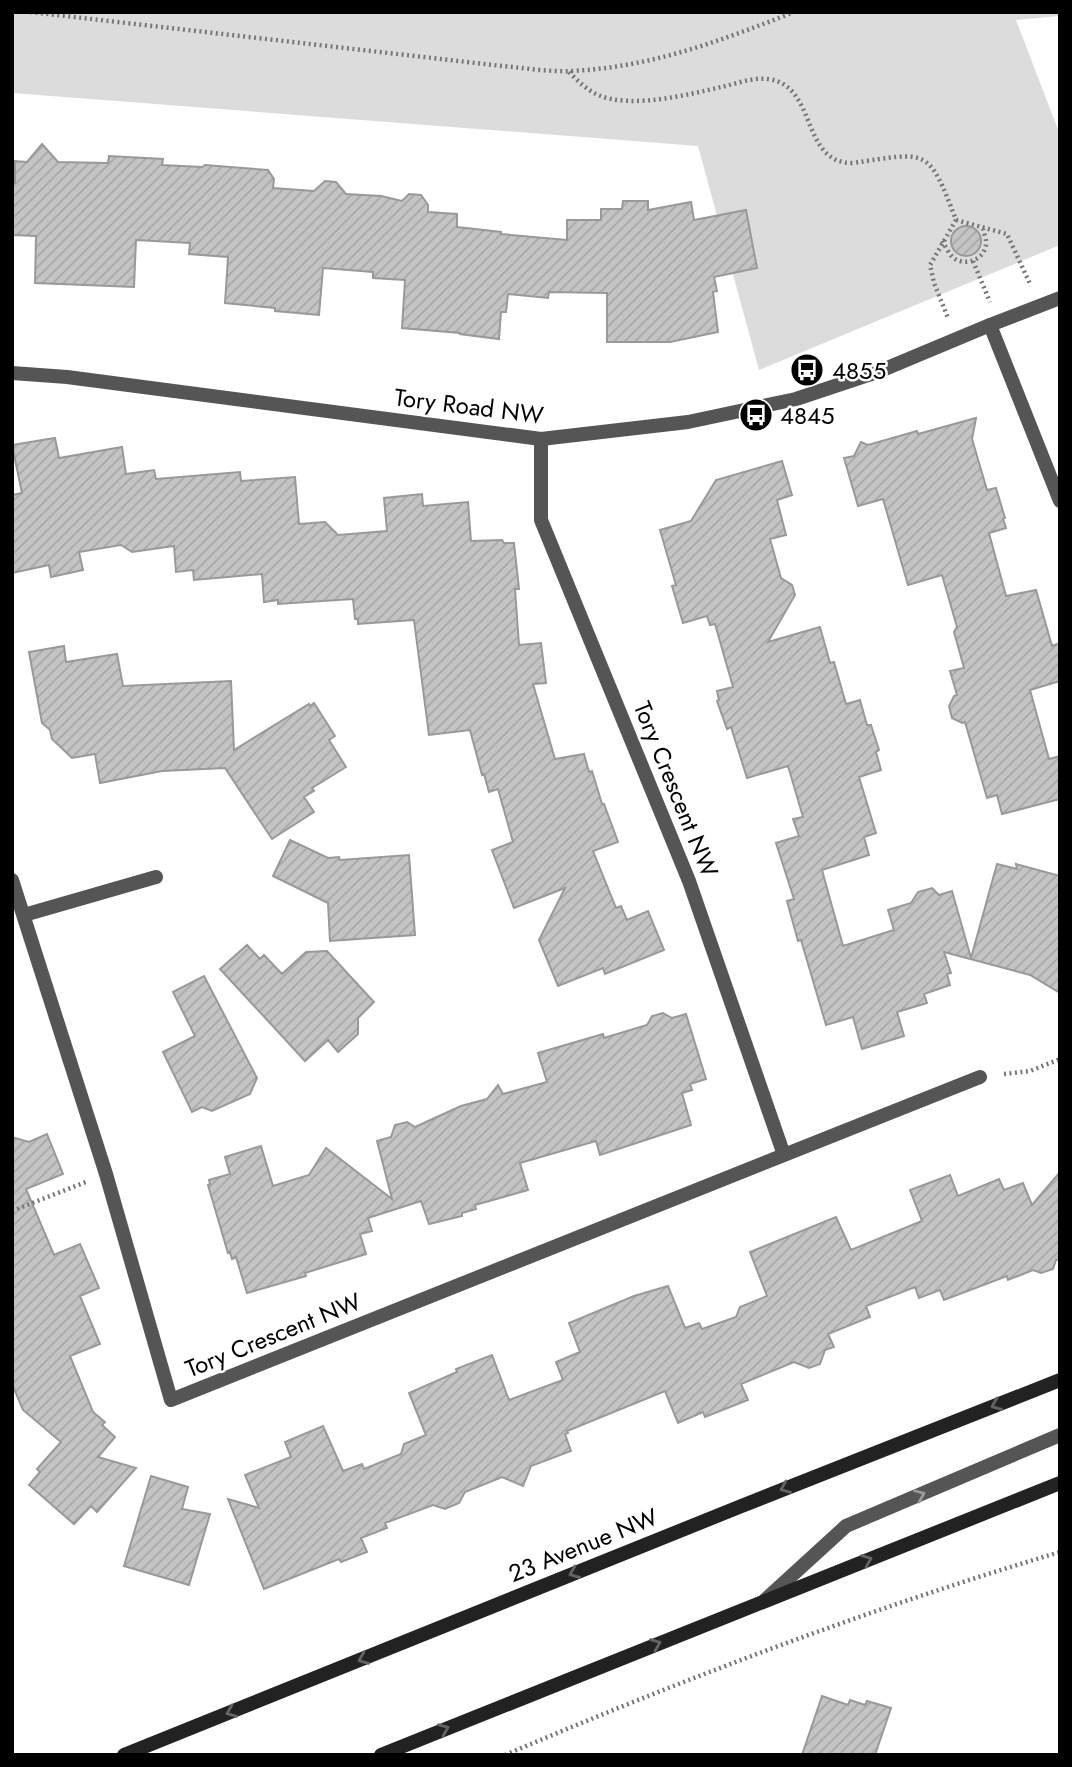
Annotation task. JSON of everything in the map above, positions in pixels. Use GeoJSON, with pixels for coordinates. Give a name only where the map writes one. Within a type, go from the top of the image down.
{"type":"FeatureCollection","features":[{"type":"Feature","properties":{"kind":"main road","name":"23 Avenue NW"},"geometry":{"type":"LineString","coordinates":[[124,1755],[1060,1380]]}},
{"type":"Feature","properties":{"kind":"main road"},"geometry":{"type":"LineString","coordinates":[[381,1755],[1060,1483]]}},
{"type":"Feature","properties":{"kind":"street","name":"Tory Road NW"},"geometry":{"type":"LineString","coordinates":[[12,373],[67,377],[541,439],[688,422],[796,399],[880,372],[1060,298]]}},
{"type":"Feature","properties":{"kind":"street"},"geometry":{"type":"LineString","coordinates":[[994,324],[1060,501]]}},
{"type":"Feature","properties":{"kind":"street","name":"Tory Crescent NW"},"geometry":{"type":"LineString","coordinates":[[541,439],[541,520],[689,881],[785,1155]]}},
{"type":"Feature","properties":{"kind":"street"},"geometry":{"type":"LineString","coordinates":[[24,915],[156,877]]}},
{"type":"Feature","properties":{"kind":"street","name":"Tory Crescent NW"},"geometry":{"type":"LineString","coordinates":[[12,880],[106,1174],[171,1400],[980,1077]]}},
{"type":"Feature","properties":{"kind":"street"},"geometry":{"type":"LineString","coordinates":[[764,1601],[846,1526],[1060,1435]]}},
{"type":"Feature","properties":{"kind":"path"},"geometry":{"type":"LineString","coordinates":[[30,12],[502,66],[569,71],[656,61],[692,51],[794,12]]}},
{"type":"Feature","properties":{"kind":"path"},"geometry":{"type":"LineString","coordinates":[[569,71],[582,85],[599,96],[620,100],[646,100],[702,92],[758,79],[786,84],[800,100],[817,143],[831,158],[844,163],[912,155],[926,160],[942,183],[956,220]]}},
{"type":"Feature","properties":{"kind":"path"},"geometry":{"type":"LineString","coordinates":[[956,220],[1007,234],[1040,306]]}},
{"type":"Feature","properties":{"kind":"path"},"geometry":{"type":"LineString","coordinates":[[956,220],[933,256],[930,272],[957,339]]}},
{"type":"Feature","properties":{"kind":"path"},"geometry":{"type":"LineString","coordinates":[[942,241],[953,258],[962,262],[973,261],[986,247],[983,229]]}},
{"type":"Feature","properties":{"kind":"path"},"geometry":{"type":"LineString","coordinates":[[973,261],[994,324]]}},
{"type":"Feature","properties":{"kind":"path"},"geometry":{"type":"LineString","coordinates":[[980,1077],[1030,1071],[1060,1059]]}},
{"type":"Feature","properties":{"kind":"path"},"geometry":{"type":"LineString","coordinates":[[12,1211],[106,1174]]}},
{"type":"Feature","properties":{"kind":"path"},"geometry":{"type":"LineString","coordinates":[[505,1755],[604,1713],[883,1607],[1060,1552]]}},
{"type":"Feature","properties":{"kind":"shaded area"},"geometry":{"type":"Polygon","coordinates":[[[12,12],[1060,12],[1060,16],[1016,20],[1060,135],[1060,245],[759,370],[698,146],[12,93],[12,12]]]}},
{"type":"Feature","properties":{"kind":"building"},"geometry":{"type":"Polygon","coordinates":[[[42,144],[58,162],[108,163],[109,156],[163,159],[162,165],[268,170],[274,179],[273,188],[314,191],[325,181],[336,182],[346,194],[381,196],[402,201],[409,194],[421,195],[428,205],[428,212],[457,214],[457,227],[501,234],[567,240],[567,220],[601,220],[601,209],[622,209],[623,201],[648,201],[648,210],[691,202],[694,220],[746,210],[757,268],[714,277],[718,332],[670,342],[607,342],[607,293],[549,292],[548,298],[508,294],[506,312],[501,312],[499,339],[402,328],[405,280],[373,278],[373,272],[323,268],[319,315],[225,303],[228,257],[189,254],[190,243],[136,240],[134,287],[35,283],[36,236],[12,235],[12,183],[15,183],[15,161],[27,162],[42,144]]]}},
{"type":"Feature","properties":{"kind":"building"},"geometry":{"type":"Polygon","coordinates":[[[966,226],[977,230],[981,241],[977,252],[966,256],[955,252],[951,241],[955,230],[966,226]]]}},
{"type":"Feature","properties":{"kind":"building"},"geometry":{"type":"Polygon","coordinates":[[[976,418],[972,439],[987,490],[996,488],[1005,518],[1006,528],[989,533],[1006,596],[1036,590],[1052,646],[1060,643],[1060,681],[1030,690],[1049,759],[1060,756],[1060,799],[1002,814],[997,795],[987,798],[965,722],[952,718],[949,706],[957,695],[950,671],[964,668],[954,632],[957,627],[942,575],[908,585],[883,499],[858,506],[844,458],[854,456],[861,442],[868,445],[976,418]]]}},
{"type":"Feature","properties":{"kind":"building"},"geometry":{"type":"Polygon","coordinates":[[[55,438],[59,458],[122,447],[126,474],[154,470],[156,479],[240,472],[241,481],[295,477],[299,524],[325,522],[338,535],[387,531],[384,498],[422,494],[423,506],[468,502],[471,541],[502,540],[504,543],[514,543],[519,589],[515,589],[519,645],[541,643],[546,683],[533,684],[555,759],[584,754],[589,772],[592,771],[618,842],[593,851],[616,908],[621,906],[627,920],[648,911],[664,950],[605,974],[603,968],[558,986],[539,940],[565,888],[514,908],[492,850],[513,842],[498,789],[489,792],[470,730],[429,735],[414,620],[358,624],[353,599],[278,604],[278,600],[264,602],[262,574],[194,580],[193,570],[176,572],[174,546],[132,552],[121,545],[79,552],[83,570],[51,577],[49,565],[12,573],[12,495],[22,493],[12,445],[55,438]]]}},
{"type":"Feature","properties":{"kind":"building"},"geometry":{"type":"Polygon","coordinates":[[[782,461],[792,495],[777,500],[786,535],[770,539],[781,578],[792,585],[795,595],[768,642],[820,627],[846,704],[860,700],[867,725],[871,725],[879,750],[876,752],[881,770],[859,777],[876,833],[864,837],[869,855],[822,870],[843,946],[894,930],[888,910],[911,903],[918,892],[932,888],[939,895],[952,891],[971,958],[997,864],[1017,869],[1016,864],[1060,876],[1060,993],[1030,975],[944,952],[951,973],[947,974],[950,985],[924,994],[927,1003],[897,1012],[904,1036],[862,1049],[853,1017],[826,1025],[787,901],[794,899],[776,843],[799,836],[793,819],[803,817],[788,766],[747,778],[731,727],[727,729],[717,701],[717,691],[733,687],[715,624],[710,625],[707,616],[683,623],[672,586],[676,585],[660,530],[691,521],[716,480],[782,461]]]}},
{"type":"Feature","properties":{"kind":"building"},"geometry":{"type":"Polygon","coordinates":[[[64,646],[66,662],[117,654],[123,686],[231,681],[234,750],[314,703],[335,736],[329,740],[346,767],[312,788],[314,791],[304,797],[314,812],[272,839],[225,768],[162,771],[100,783],[95,754],[72,758],[52,739],[50,730],[42,723],[29,652],[64,646]]]}},
{"type":"Feature","properties":{"kind":"building"},"geometry":{"type":"Polygon","coordinates":[[[290,840],[328,858],[339,857],[340,860],[409,855],[415,935],[330,941],[328,903],[273,876],[290,840]]]}},
{"type":"Feature","properties":{"kind":"building"},"geometry":{"type":"Polygon","coordinates":[[[247,945],[260,959],[264,955],[282,974],[306,952],[327,951],[374,1002],[358,1018],[358,1034],[338,1052],[328,1040],[305,1061],[220,969],[247,945]]]}},
{"type":"Feature","properties":{"kind":"building"},"geometry":{"type":"Polygon","coordinates":[[[204,976],[257,1078],[250,1094],[212,1111],[202,1107],[192,1112],[163,1052],[195,1036],[173,992],[204,976]]]}},
{"type":"Feature","properties":{"kind":"building"},"geometry":{"type":"Polygon","coordinates":[[[663,1013],[672,1018],[686,1014],[706,1079],[690,1084],[692,1090],[682,1093],[691,1125],[600,1155],[596,1141],[520,1163],[528,1190],[475,1205],[476,1209],[462,1213],[462,1216],[429,1224],[421,1201],[368,1218],[372,1231],[360,1234],[366,1254],[305,1273],[306,1276],[247,1293],[236,1257],[232,1259],[230,1252],[228,1253],[208,1185],[209,1180],[230,1174],[225,1157],[261,1146],[273,1186],[309,1175],[326,1148],[392,1199],[377,1141],[391,1137],[395,1125],[407,1122],[415,1127],[461,1106],[487,1099],[498,1085],[503,1094],[547,1082],[538,1053],[603,1034],[604,1038],[647,1025],[652,1016],[663,1013]]]}},
{"type":"Feature","properties":{"kind":"building"},"geometry":{"type":"Polygon","coordinates":[[[47,1134],[63,1174],[26,1189],[54,1255],[80,1244],[99,1288],[80,1296],[100,1344],[70,1356],[93,1412],[105,1422],[102,1425],[115,1437],[98,1457],[136,1468],[97,1512],[91,1506],[74,1524],[29,1485],[40,1472],[37,1469],[61,1442],[23,1410],[12,1384],[12,1137],[29,1142],[47,1134]]]}},
{"type":"Feature","properties":{"kind":"building"},"geometry":{"type":"Polygon","coordinates":[[[1060,1172],[1060,1259],[1056,1260],[1053,1269],[1041,1273],[1033,1270],[1008,1280],[1007,1276],[944,1300],[940,1290],[919,1298],[915,1287],[866,1306],[870,1317],[828,1334],[834,1347],[825,1350],[820,1364],[809,1368],[794,1362],[741,1384],[748,1400],[705,1417],[703,1412],[678,1423],[665,1391],[567,1431],[565,1434],[571,1451],[531,1466],[523,1486],[502,1477],[465,1492],[459,1503],[445,1509],[433,1505],[385,1523],[387,1528],[361,1538],[367,1552],[341,1562],[339,1559],[264,1589],[228,1499],[259,1508],[245,1475],[291,1457],[285,1442],[323,1426],[343,1471],[362,1464],[364,1469],[401,1454],[404,1444],[426,1435],[409,1393],[457,1372],[456,1369],[492,1355],[509,1400],[563,1380],[556,1362],[580,1352],[569,1323],[634,1296],[668,1286],[685,1328],[699,1323],[702,1329],[736,1317],[740,1307],[767,1296],[750,1252],[836,1217],[851,1250],[922,1221],[910,1190],[950,1175],[958,1196],[999,1179],[1004,1190],[1023,1183],[1032,1205],[1060,1172]]]}},
{"type":"Feature","properties":{"kind":"building"},"geometry":{"type":"Polygon","coordinates":[[[151,1476],[188,1487],[182,1509],[210,1514],[189,1585],[124,1566],[151,1476]]]}},
{"type":"Feature","properties":{"kind":"building"},"geometry":{"type":"Polygon","coordinates":[[[822,1696],[848,1705],[850,1700],[865,1705],[867,1701],[891,1708],[875,1755],[802,1755],[822,1696]]]}},
{"type":"Feature","properties":{"kind":"place","name":"4855"},"geometry":{"type":"Point","coordinates":[807,370]}},
{"type":"Feature","properties":{"kind":"place","name":"4845"},"geometry":{"type":"Point","coordinates":[756,415]}}]}
